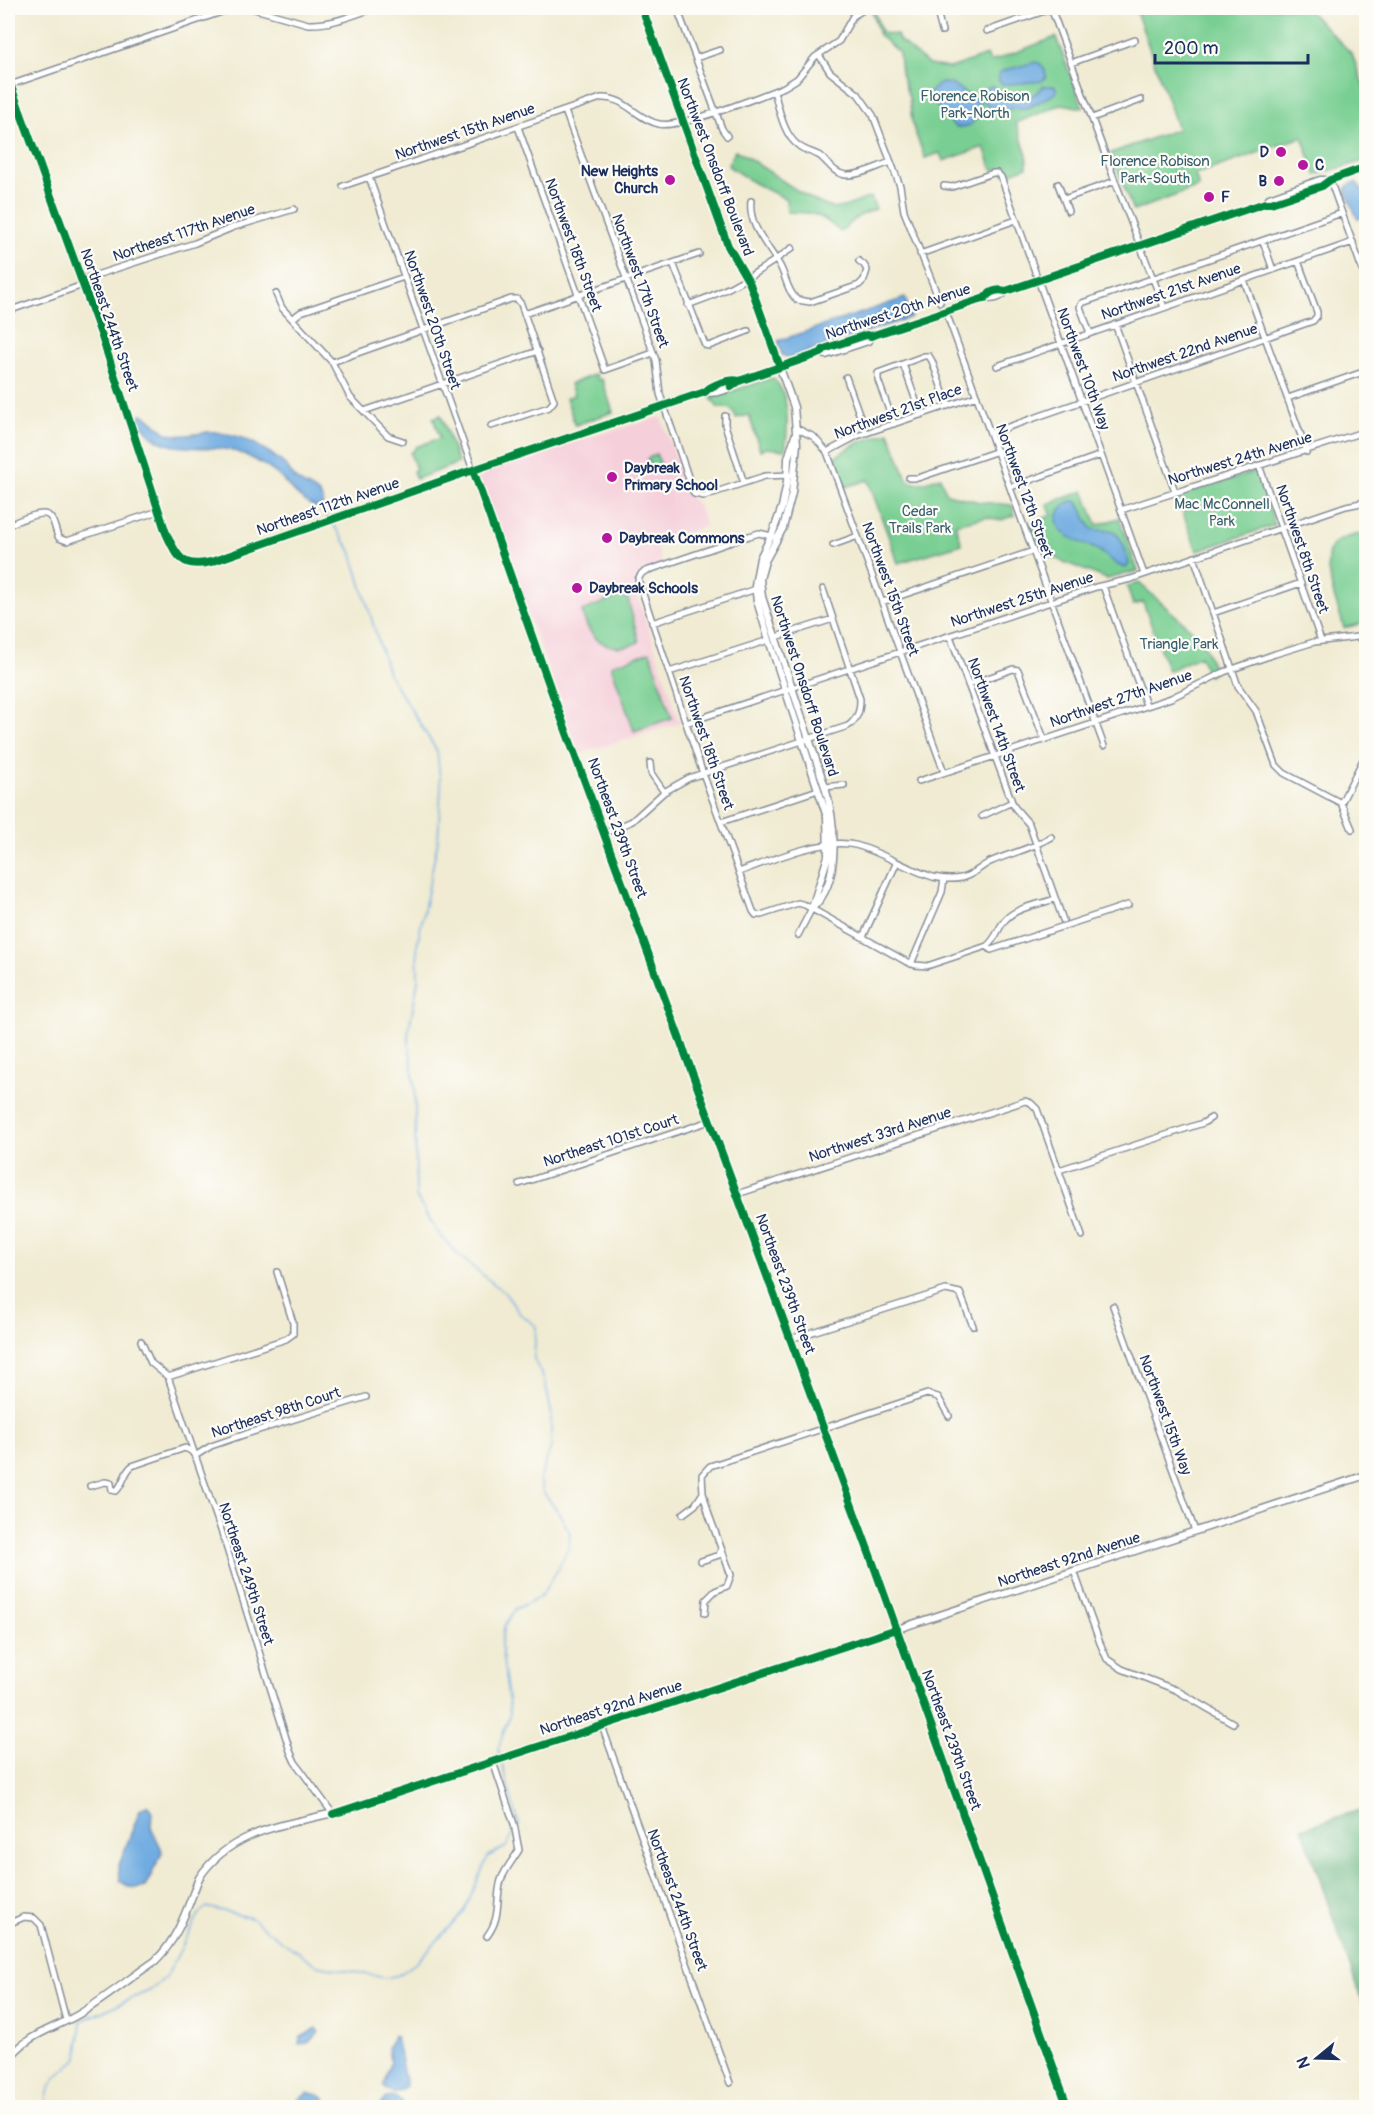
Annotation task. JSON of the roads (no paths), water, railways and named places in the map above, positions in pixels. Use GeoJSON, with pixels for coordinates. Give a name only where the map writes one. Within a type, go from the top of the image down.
{"type":"FeatureCollection","features":[{"type":"Feature","properties":{"kind":"street"},"geometry":{"type":"LineString","coordinates":[[10,85],[233,8]]}},
{"type":"Feature","properties":{"kind":"street"},"geometry":{"type":"LineString","coordinates":[[251,8],[317,25],[328,24],[375,8]]}},
{"type":"Feature","properties":{"kind":"street","name":"Northwest Onsdorff Boulevard"},"geometry":{"type":"LineString","coordinates":[[642,8],[728,246],[746,278],[794,407],[797,444],[790,475],[792,493],[786,520],[774,536],[758,589],[772,639],[833,816],[830,876],[820,902],[812,908],[798,935]]}},
{"type":"Feature","properties":{"kind":"street"},"geometry":{"type":"LineString","coordinates":[[677,8],[715,112],[727,136]]}},
{"type":"Feature","properties":{"kind":"street"},"geometry":{"type":"LineString","coordinates":[[684,122],[774,91],[797,79],[805,66],[839,41],[853,16],[866,8]]}},
{"type":"Feature","properties":{"kind":"street"},"geometry":{"type":"LineString","coordinates":[[936,8],[942,31]]}},
{"type":"Feature","properties":{"kind":"street"},"geometry":{"type":"LineString","coordinates":[[987,31],[1052,8],[1114,182],[1164,307]]}},
{"type":"Feature","properties":{"kind":"street"},"geometry":{"type":"LineString","coordinates":[[1361,8],[1366,12]]}},
{"type":"Feature","properties":{"kind":"street"},"geometry":{"type":"LineString","coordinates":[[1071,63],[1135,40]]}},
{"type":"Feature","properties":{"kind":"street"},"geometry":{"type":"LineString","coordinates":[[696,58],[720,50]]}},
{"type":"Feature","properties":{"kind":"street"},"geometry":{"type":"LineString","coordinates":[[819,55],[831,72],[867,105],[891,162],[902,194],[904,211],[940,302]]}},
{"type":"Feature","properties":{"kind":"street","name":"Northeast 244th Street"},"geometry":{"type":"LineString","coordinates":[[8,78],[82,283],[159,511],[176,554],[191,564]]}},
{"type":"Feature","properties":{"kind":"street"},"geometry":{"type":"LineString","coordinates":[[774,91],[792,139],[799,146],[820,157],[834,170],[842,174],[858,173],[891,162]]}},
{"type":"Feature","properties":{"kind":"street","name":"Northwest 15th Avenue"},"geometry":{"type":"LineString","coordinates":[[343,186],[594,100],[614,99],[661,125],[684,122]]}},
{"type":"Feature","properties":{"kind":"street"},"geometry":{"type":"LineString","coordinates":[[1092,118],[1142,100]]}},
{"type":"Feature","properties":{"kind":"street","name":"Northwest 17th Street"},"geometry":{"type":"LineString","coordinates":[[565,111],[653,353],[663,406],[692,492],[695,495],[704,496],[744,483]]}},
{"type":"Feature","properties":{"kind":"street","name":"Northwest 18th Street"},"geometry":{"type":"LineString","coordinates":[[518,127],[605,370],[653,353]]}},
{"type":"Feature","properties":{"kind":"street","name":"Northwest 20th Avenue"},"geometry":{"type":"LineString","coordinates":[[473,470],[705,392],[708,388],[734,380],[739,381],[821,353],[826,355],[868,341],[871,336],[985,298],[989,293],[1001,289],[1006,291],[1038,281],[1265,203],[1269,198],[1320,180],[1330,180],[1366,167]]}},
{"type":"Feature","properties":{"kind":"street","name":"Northwest 10th Way"},"geometry":{"type":"LineString","coordinates":[[944,186],[952,187],[997,173],[1001,177],[1144,574]]}},
{"type":"Feature","properties":{"kind":"street","name":"Northwest 20th Street"},"geometry":{"type":"LineString","coordinates":[[369,177],[473,470]]}},
{"type":"Feature","properties":{"kind":"street"},"geometry":{"type":"LineString","coordinates":[[1330,180],[1366,280]]}},
{"type":"Feature","properties":{"kind":"street"},"geometry":{"type":"LineString","coordinates":[[1064,199],[1114,182]]}},
{"type":"Feature","properties":{"kind":"street"},"geometry":{"type":"LineString","coordinates":[[1058,184],[1068,211]]}},
{"type":"Feature","properties":{"kind":"street"},"geometry":{"type":"LineString","coordinates":[[751,201],[750,210],[757,230],[776,260],[792,294],[800,301],[810,302],[859,285],[864,280],[867,270],[859,261]]}},
{"type":"Feature","properties":{"kind":"street","name":"Northeast 117th Avenue"},"geometry":{"type":"LineString","coordinates":[[8,311],[194,244],[234,227],[294,209]]}},
{"type":"Feature","properties":{"kind":"street"},"geometry":{"type":"LineString","coordinates":[[1090,333],[1080,307],[1082,303],[1342,213]]}},
{"type":"Feature","properties":{"kind":"street"},"geometry":{"type":"LineString","coordinates":[[920,254],[1016,220]]}},
{"type":"Feature","properties":{"kind":"street"},"geometry":{"type":"LineString","coordinates":[[1263,241],[1273,270]]}},
{"type":"Feature","properties":{"kind":"street","name":"Northwest 21st Avenue"},"geometry":{"type":"LineString","coordinates":[[998,366],[1353,242]]}},
{"type":"Feature","properties":{"kind":"street"},"geometry":{"type":"LineString","coordinates":[[688,305],[717,295],[792,248]]}},
{"type":"Feature","properties":{"kind":"street"},"geometry":{"type":"LineString","coordinates":[[524,314],[699,254]]}},
{"type":"Feature","properties":{"kind":"street","name":"Northwest 22nd Avenue"},"geometry":{"type":"LineString","coordinates":[[991,433],[1313,321],[1317,316],[1298,261]]}},
{"type":"Feature","properties":{"kind":"street"},"geometry":{"type":"LineString","coordinates":[[673,263],[705,345],[710,346],[748,331]]}},
{"type":"Feature","properties":{"kind":"street"},"geometry":{"type":"LineString","coordinates":[[292,319],[301,312],[404,277]]}},
{"type":"Feature","properties":{"kind":"street"},"geometry":{"type":"LineString","coordinates":[[1244,279],[1306,452]]}},
{"type":"Feature","properties":{"kind":"street"},"geometry":{"type":"LineString","coordinates":[[276,294],[282,308],[332,362],[347,394],[388,436],[403,441]]}},
{"type":"Feature","properties":{"kind":"street"},"geometry":{"type":"LineString","coordinates":[[332,362],[511,299],[517,299],[538,351],[554,396],[554,403],[549,407],[491,426]]}},
{"type":"Feature","properties":{"kind":"street","name":"Northwest 12th Street"},"geometry":{"type":"LineString","coordinates":[[946,312],[1104,746]]}},
{"type":"Feature","properties":{"kind":"street"},"geometry":{"type":"LineString","coordinates":[[1115,324],[1175,491]]}},
{"type":"Feature","properties":{"kind":"street"},"geometry":{"type":"LineString","coordinates":[[363,411],[538,351]]}},
{"type":"Feature","properties":{"kind":"street"},"geometry":{"type":"LineString","coordinates":[[894,424],[877,375],[881,371],[929,356],[948,406]]}},
{"type":"Feature","properties":{"kind":"street"},"geometry":{"type":"LineString","coordinates":[[903,364],[921,415]]}},
{"type":"Feature","properties":{"kind":"street"},"geometry":{"type":"LineString","coordinates":[[1288,398],[1366,371]]}},
{"type":"Feature","properties":{"kind":"street"},"geometry":{"type":"LineString","coordinates":[[846,377],[866,434]]}},
{"type":"Feature","properties":{"kind":"street","name":"Northwest 21st Place"},"geometry":{"type":"LineString","coordinates":[[827,452],[847,440],[977,396]]}},
{"type":"Feature","properties":{"kind":"street"},"geometry":{"type":"LineString","coordinates":[[725,416],[724,425],[744,483],[769,475],[790,475]]}},
{"type":"Feature","properties":{"kind":"street","name":"Northwest 24th Avenue"},"geometry":{"type":"LineString","coordinates":[[1121,510],[1366,431]]}},
{"type":"Feature","properties":{"kind":"street","name":"Northwest 15th Street"},"geometry":{"type":"LineString","coordinates":[[796,432],[814,436],[827,452],[944,772]]}},
{"type":"Feature","properties":{"kind":"street"},"geometry":{"type":"LineString","coordinates":[[909,478],[918,478],[998,451]]}},
{"type":"Feature","properties":{"kind":"street"},"geometry":{"type":"LineString","coordinates":[[1011,487],[1101,455]]}},
{"type":"Feature","properties":{"kind":"street","name":"Northwest 8th Street"},"geometry":{"type":"LineString","coordinates":[[1259,465],[1321,641]]}},
{"type":"Feature","properties":{"kind":"street","name":"Northeast 112th Avenue"},"geometry":{"type":"LineString","coordinates":[[191,564],[212,562],[473,470]]}},
{"type":"Feature","properties":{"kind":"street","name":"Northeast 239th Street"},"geometry":{"type":"LineString","coordinates":[[473,470],[897,1629],[1068,2108]]}},
{"type":"Feature","properties":{"kind":"street","name":"Northwest 25th Avenue"},"geometry":{"type":"LineString","coordinates":[[686,723],[1353,504],[1366,502]]}},
{"type":"Feature","properties":{"kind":"street"},"geometry":{"type":"LineString","coordinates":[[8,525],[38,514],[45,514],[52,520],[58,538],[67,540],[159,511]]}},
{"type":"Feature","properties":{"kind":"street","name":"Northwest 18th Street"},"geometry":{"type":"LineString","coordinates":[[774,536],[759,533],[646,571],[639,576],[639,584],[753,911],[756,915],[798,903],[812,908]]}},
{"type":"Feature","properties":{"kind":"street"},"geometry":{"type":"LineString","coordinates":[[833,545],[858,536]]}},
{"type":"Feature","properties":{"kind":"street"},"geometry":{"type":"LineString","coordinates":[[882,602],[1034,551]]}},
{"type":"Feature","properties":{"kind":"street"},"geometry":{"type":"LineString","coordinates":[[1194,557],[1238,686],[1256,711],[1278,768],[1341,803],[1352,829]]}},
{"type":"Feature","properties":{"kind":"street"},"geometry":{"type":"LineString","coordinates":[[1213,613],[1301,584]]}},
{"type":"Feature","properties":{"kind":"street"},"geometry":{"type":"LineString","coordinates":[[1104,586],[1146,705]]}},
{"type":"Feature","properties":{"kind":"street"},"geometry":{"type":"LineString","coordinates":[[652,623],[758,589]]}},
{"type":"Feature","properties":{"kind":"street"},"geometry":{"type":"LineString","coordinates":[[605,833],[632,821],[677,783],[703,772],[848,726],[858,715],[860,699],[823,589]]}},
{"type":"Feature","properties":{"kind":"street"},"geometry":{"type":"LineString","coordinates":[[669,672],[833,619]]}},
{"type":"Feature","properties":{"kind":"street","name":"Northwest 14th Street"},"geometry":{"type":"LineString","coordinates":[[950,636],[1012,802],[1029,824],[1063,920]]}},
{"type":"Feature","properties":{"kind":"street","name":"Northwest 27th Avenue"},"geometry":{"type":"LineString","coordinates":[[919,781],[1187,691],[1232,669],[1321,641],[1366,636]]}},
{"type":"Feature","properties":{"kind":"street"},"geometry":{"type":"LineString","coordinates":[[968,685],[1013,669],[1020,672],[1044,739]]}},
{"type":"Feature","properties":{"kind":"street"},"geometry":{"type":"LineString","coordinates":[[1341,803],[1366,754]]}},
{"type":"Feature","properties":{"kind":"street"},"geometry":{"type":"LineString","coordinates":[[650,763],[651,773],[664,792]]}},
{"type":"Feature","properties":{"kind":"street"},"geometry":{"type":"LineString","coordinates":[[721,822],[822,788],[844,785]]}},
{"type":"Feature","properties":{"kind":"street"},"geometry":{"type":"LineString","coordinates":[[982,816],[1012,802]]}},
{"type":"Feature","properties":{"kind":"street"},"geometry":{"type":"LineString","coordinates":[[739,872],[768,861],[844,843],[858,846],[922,874],[944,879],[965,877],[993,861],[1036,846],[1051,837]]}},
{"type":"Feature","properties":{"kind":"street"},"geometry":{"type":"LineString","coordinates":[[863,937],[897,862]]}},
{"type":"Feature","properties":{"kind":"street"},"geometry":{"type":"LineString","coordinates":[[911,964],[942,892],[944,879]]}},
{"type":"Feature","properties":{"kind":"street"},"geometry":{"type":"LineString","coordinates":[[812,908],[911,964],[920,966],[930,965],[987,946],[994,941],[1004,921],[1010,915],[1055,899]]}},
{"type":"Feature","properties":{"kind":"street"},"geometry":{"type":"LineString","coordinates":[[987,946],[991,950],[1128,905]]}},
{"type":"Feature","properties":{"kind":"street","name":"Northwest 33rd Avenue"},"geometry":{"type":"LineString","coordinates":[[737,1194],[1020,1101],[1031,1102],[1037,1109],[1059,1170]]}},
{"type":"Feature","properties":{"kind":"street"},"geometry":{"type":"LineString","coordinates":[[1082,1236],[1059,1170],[1203,1123],[1211,1118]]}},
{"type":"Feature","properties":{"kind":"street","name":"Northeast 101st Court"},"geometry":{"type":"LineString","coordinates":[[519,1184],[710,1121]]}},
{"type":"Feature","properties":{"kind":"street"},"geometry":{"type":"LineString","coordinates":[[168,1377],[286,1340],[292,1334],[293,1323],[277,1272]]}},
{"type":"Feature","properties":{"kind":"street"},"geometry":{"type":"LineString","coordinates":[[790,1339],[946,1290],[960,1293],[973,1326]]}},
{"type":"Feature","properties":{"kind":"street","name":"Northwest 15th Way"},"geometry":{"type":"LineString","coordinates":[[1113,1306],[1195,1531]]}},
{"type":"Feature","properties":{"kind":"street","name":"Northeast 249th Street"},"geometry":{"type":"LineString","coordinates":[[141,1341],[154,1368],[168,1377],[223,1536],[290,1751],[295,1762],[333,1814]]}},
{"type":"Feature","properties":{"kind":"street"},"geometry":{"type":"LineString","coordinates":[[705,1613],[706,1600],[727,1586],[731,1580],[731,1571],[721,1549],[703,1493],[702,1475],[710,1466],[927,1394],[938,1397],[949,1416]]}},
{"type":"Feature","properties":{"kind":"street","name":"Northeast 98th Court"},"geometry":{"type":"LineString","coordinates":[[195,1456],[211,1446],[366,1397]]}},
{"type":"Feature","properties":{"kind":"street"},"geometry":{"type":"LineString","coordinates":[[90,1486],[105,1482],[111,1483],[112,1490],[116,1491],[132,1466],[185,1448],[195,1456]]}},
{"type":"Feature","properties":{"kind":"street","name":"Northeast 92nd Avenue"},"geometry":{"type":"LineString","coordinates":[[8,2061],[26,2041],[92,2005],[166,1951],[175,1938],[199,1878],[213,1860],[250,1835],[268,1828],[333,1814],[1366,1475]]}},
{"type":"Feature","properties":{"kind":"street"},"geometry":{"type":"LineString","coordinates":[[683,1514],[695,1505],[703,1493]]}},
{"type":"Feature","properties":{"kind":"street"},"geometry":{"type":"LineString","coordinates":[[701,1561],[719,1555],[721,1549]]}},
{"type":"Feature","properties":{"kind":"street"},"geometry":{"type":"LineString","coordinates":[[1074,1571],[1107,1659],[1122,1669],[1176,1690],[1233,1723]]}},
{"type":"Feature","properties":{"kind":"street","name":"Northeast 244th Street"},"geometry":{"type":"LineString","coordinates":[[602,1725],[730,2083]]}},
{"type":"Feature","properties":{"kind":"street"},"geometry":{"type":"LineString","coordinates":[[487,1936],[495,1926],[498,1915],[501,1880],[519,1850],[514,1824],[493,1762]]}},
{"type":"Feature","properties":{"kind":"street"},"geometry":{"type":"LineString","coordinates":[[8,1924],[24,1917],[34,1918],[41,1925],[66,2020]]}},
{"type":"Feature","properties":{"kind":"water"},"geometry":{"type":"Polygon","coordinates":[[[1036,62],[1041,64],[1045,70],[1046,77],[1042,81],[1002,84],[999,81],[999,74],[1002,71],[1036,62]]]}},
{"type":"Feature","properties":{"kind":"water"},"geometry":{"type":"Polygon","coordinates":[[[943,83],[951,84],[979,102],[979,112],[970,125],[954,126],[933,102],[930,92],[943,83]]]}},
{"type":"Feature","properties":{"kind":"water"},"geometry":{"type":"Polygon","coordinates":[[[991,86],[1003,96],[1009,94],[1031,96],[1043,86],[1054,86],[1057,89],[1056,93],[1028,108],[1000,109],[987,106],[982,99],[983,91],[991,86]]]}},
{"type":"Feature","properties":{"kind":"water"},"geometry":{"type":"Polygon","coordinates":[[[1356,182],[1364,194],[1366,207],[1366,217],[1358,219],[1346,191],[1348,185],[1356,182]]]}},
{"type":"Feature","properties":{"kind":"water"},"geometry":{"type":"Polygon","coordinates":[[[905,298],[911,317],[789,358],[782,355],[778,341],[905,298]]]}},
{"type":"Feature","properties":{"kind":"water"},"geometry":{"type":"Polygon","coordinates":[[[141,414],[167,433],[187,435],[215,432],[233,435],[256,445],[283,463],[298,481],[320,495],[323,503],[321,509],[302,499],[275,472],[243,454],[214,448],[172,446],[160,441],[149,433],[139,419],[141,414]]]}},
{"type":"Feature","properties":{"kind":"water"},"geometry":{"type":"Polygon","coordinates":[[[1078,502],[1091,528],[1110,531],[1118,536],[1129,564],[1126,568],[1098,550],[1070,537],[1059,527],[1057,520],[1060,510],[1065,504],[1078,502]]]}},
{"type":"Feature","properties":{"kind":"water"},"geometry":{"type":"Polygon","coordinates":[[[146,1806],[152,1810],[151,1827],[162,1853],[145,1887],[135,1888],[120,1881],[119,1865],[140,1810],[146,1806]]]}},
{"type":"Feature","properties":{"kind":"water"},"geometry":{"type":"Polygon","coordinates":[[[317,2028],[319,2032],[308,2043],[299,2044],[300,2038],[317,2028]]]}},
{"type":"Feature","properties":{"kind":"water"},"geometry":{"type":"Polygon","coordinates":[[[393,2036],[396,2036],[406,2086],[401,2091],[395,2092],[383,2087],[390,2062],[388,2047],[393,2036]]]}},
{"type":"Feature","properties":{"kind":"water"},"geometry":{"type":"Polygon","coordinates":[[[308,2093],[325,2099],[327,2107],[295,2107],[298,2100],[308,2093]]]}},
{"type":"Feature","properties":{"kind":"water"},"geometry":{"type":"Polygon","coordinates":[[[392,2096],[402,2101],[403,2107],[378,2107],[387,2097],[392,2096]]]}},
{"type":"Feature","properties":{"kind":"waterway"},"geometry":{"type":"LineString","coordinates":[[321,509],[328,518]]}},
{"type":"Feature","properties":{"kind":"waterway"},"geometry":{"type":"LineString","coordinates":[[331,521],[351,551],[388,673],[437,751],[441,788],[438,840],[417,945],[418,981],[408,1034],[415,1091],[416,1197],[436,1230],[458,1255],[505,1293],[520,1314],[536,1326],[534,1359],[545,1382],[551,1411],[551,1447],[540,1479],[543,1492],[559,1513],[570,1533],[569,1547],[541,1596],[516,1609],[505,1624],[501,1645],[510,1713],[498,1749],[500,1756]]}},
{"type":"Feature","properties":{"kind":"waterway"},"geometry":{"type":"LineString","coordinates":[[501,1761],[519,1825],[517,1828]]}},
{"type":"Feature","properties":{"kind":"waterway"},"geometry":{"type":"LineString","coordinates":[[46,2108],[46,2099],[51,2085],[60,2073],[78,2058],[81,2021],[151,1990],[166,1977],[199,1914],[207,1907],[251,1918],[317,1965],[386,1978],[399,1975],[417,1962],[464,1912],[488,1856],[506,1847],[514,1832]]}},
{"type":"Feature","properties":{"kind":"place","name":"D"},"geometry":{"type":"Point","coordinates":[1281,152]}},
{"type":"Feature","properties":{"kind":"place","name":"C"},"geometry":{"type":"Point","coordinates":[1303,165]}},
{"type":"Feature","properties":{"kind":"place","name":"New Heights Church"},"geometry":{"type":"Point","coordinates":[670,180]}},
{"type":"Feature","properties":{"kind":"place","name":"B"},"geometry":{"type":"Point","coordinates":[1279,181]}},
{"type":"Feature","properties":{"kind":"place","name":"F"},"geometry":{"type":"Point","coordinates":[1209,197]}},
{"type":"Feature","properties":{"kind":"place","name":"Daybreak Primary School"},"geometry":{"type":"Point","coordinates":[612,477]}},
{"type":"Feature","properties":{"kind":"place","name":"Daybreak Commons"},"geometry":{"type":"Point","coordinates":[607,538]}},
{"type":"Feature","properties":{"kind":"place","name":"Daybreak Schools"},"geometry":{"type":"Point","coordinates":[577,588]}},
{"type":"Feature","properties":{"kind":"park label","name":"Florence Robison Park-North"},"geometry":{"type":"Point","coordinates":[975,104]}},
{"type":"Feature","properties":{"kind":"park label","name":"Florence Robison Park-South"},"geometry":{"type":"Point","coordinates":[1155,170]}},
{"type":"Feature","properties":{"kind":"park label","name":"Mac McConnell Park"},"geometry":{"type":"Point","coordinates":[1222,512]}},
{"type":"Feature","properties":{"kind":"park label","name":"Cedar Trails Park"},"geometry":{"type":"Point","coordinates":[920,520]}},
{"type":"Feature","properties":{"kind":"park label","name":"Triangle Park"},"geometry":{"type":"Point","coordinates":[1179,644]}}]}
